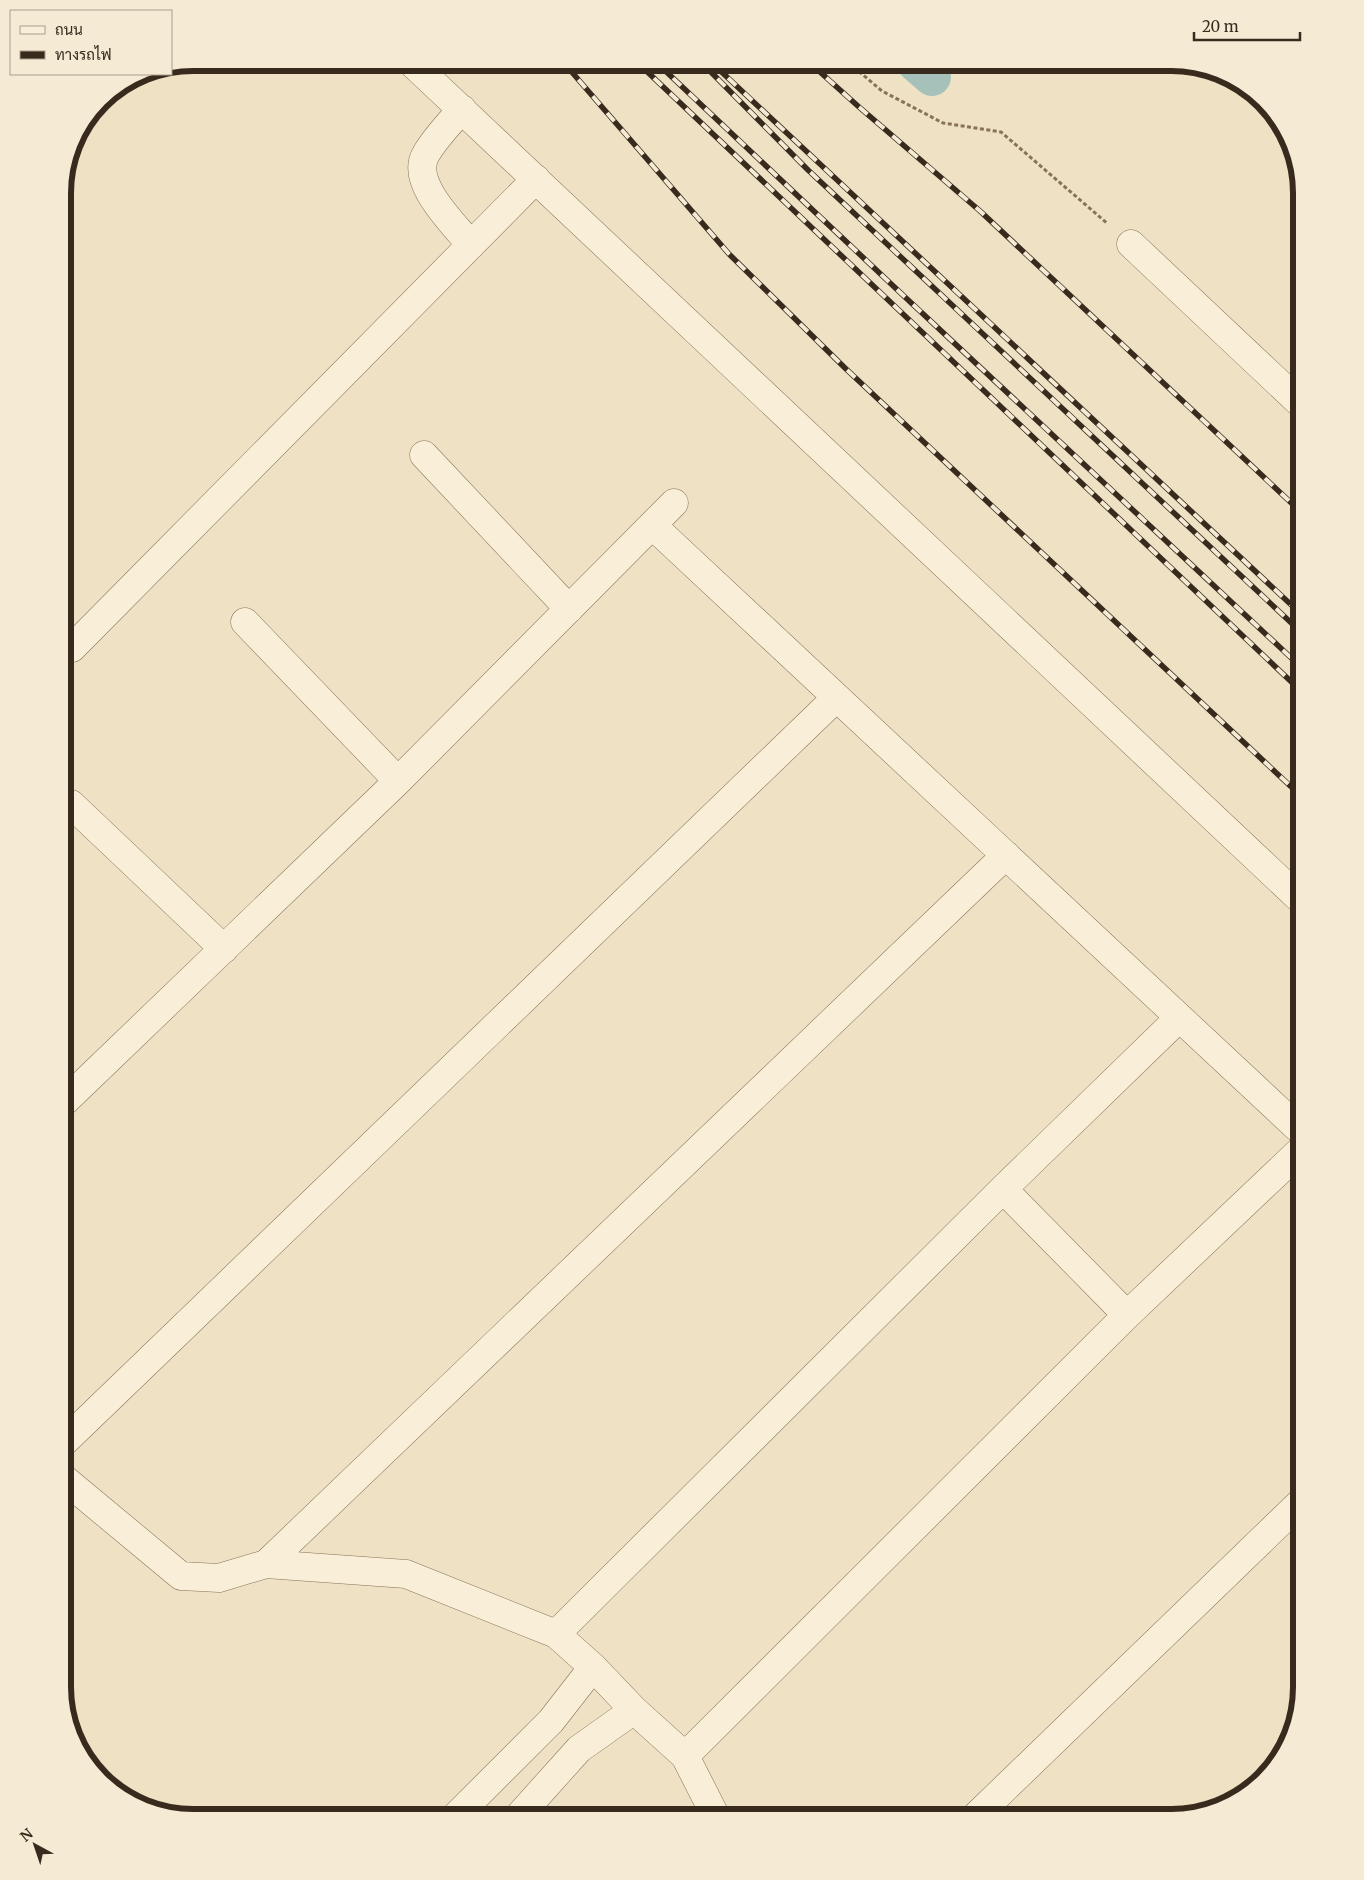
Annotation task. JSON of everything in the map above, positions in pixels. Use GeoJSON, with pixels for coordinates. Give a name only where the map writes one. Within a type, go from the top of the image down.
{"type":"FeatureCollection","features":[{"type":"Feature","properties":{"kind":"street"},"geometry":{"type":"LineString","coordinates":[[423,72],[1293,892]]}},
{"type":"Feature","properties":{"kind":"street"},"geometry":{"type":"LineString","coordinates":[[462,109],[425,155],[421,172],[429,193],[471,245]]}},
{"type":"Feature","properties":{"kind":"street"},"geometry":{"type":"LineString","coordinates":[[72,648],[536,179]]}},
{"type":"Feature","properties":{"kind":"street"},"geometry":{"type":"LineString","coordinates":[[1131,244],[1293,396]]}},
{"type":"Feature","properties":{"kind":"street"},"geometry":{"type":"LineString","coordinates":[[424,454],[569,609]]}},
{"type":"Feature","properties":{"kind":"street"},"geometry":{"type":"LineString","coordinates":[[71,1095],[398,781],[674,503]]}},
{"type":"Feature","properties":{"kind":"street"},"geometry":{"type":"LineString","coordinates":[[652,525],[1293,1123]]}},
{"type":"Feature","properties":{"kind":"street"},"geometry":{"type":"LineString","coordinates":[[245,622],[398,781]]}},
{"type":"Feature","properties":{"kind":"street"},"geometry":{"type":"LineString","coordinates":[[71,1434],[836,698]]}},
{"type":"Feature","properties":{"kind":"street"},"geometry":{"type":"LineString","coordinates":[[72,805],[224,949]]}},
{"type":"Feature","properties":{"kind":"street"},"geometry":{"type":"LineString","coordinates":[[266,1564],[1006,855]]}},
{"type":"Feature","properties":{"kind":"street"},"geometry":{"type":"LineString","coordinates":[[556,1634],[1003,1189],[1179,1018]]}},
{"type":"Feature","properties":{"kind":"street"},"geometry":{"type":"LineString","coordinates":[[685,1756],[1127,1315],[1293,1158]]}},
{"type":"Feature","properties":{"kind":"street"},"geometry":{"type":"LineString","coordinates":[[1003,1189],[1127,1315]]}},
{"type":"Feature","properties":{"kind":"street"},"geometry":{"type":"LineString","coordinates":[[71,1486],[181,1576],[219,1578],[266,1564],[406,1574],[556,1634],[593,1667],[634,1710],[685,1756],[712,1809]]}},
{"type":"Feature","properties":{"kind":"street"},"geometry":{"type":"LineString","coordinates":[[985,1809],[1293,1511]]}},
{"type":"Feature","properties":{"kind":"street"},"geometry":{"type":"LineString","coordinates":[[464,1808],[551,1720],[593,1667]]}},
{"type":"Feature","properties":{"kind":"street"},"geometry":{"type":"LineString","coordinates":[[526,1808],[579,1749],[634,1710]]}},
{"type":"Feature","properties":{"kind":"path"},"geometry":{"type":"LineString","coordinates":[[860,72],[882,91],[943,123],[1001,132],[1131,244]]}},
{"type":"Feature","properties":{"kind":"waterway"},"geometry":{"type":"LineString","coordinates":[[926,72],[932,77]]}},
{"type":"Feature","properties":{"kind":"railway"},"geometry":{"type":"LineString","coordinates":[[572,72],[729,254],[845,368],[1293,788]]}},
{"type":"Feature","properties":{"kind":"railway"},"geometry":{"type":"LineString","coordinates":[[648,72],[1293,683]]}},
{"type":"Feature","properties":{"kind":"railway"},"geometry":{"type":"LineString","coordinates":[[667,72],[1293,660]]}},
{"type":"Feature","properties":{"kind":"railway"},"geometry":{"type":"LineString","coordinates":[[711,72],[808,170],[1293,625]]}},
{"type":"Feature","properties":{"kind":"railway"},"geometry":{"type":"LineString","coordinates":[[722,72],[1293,607]]}},
{"type":"Feature","properties":{"kind":"railway"},"geometry":{"type":"LineString","coordinates":[[820,72],[980,211],[1293,504]]}}]}
